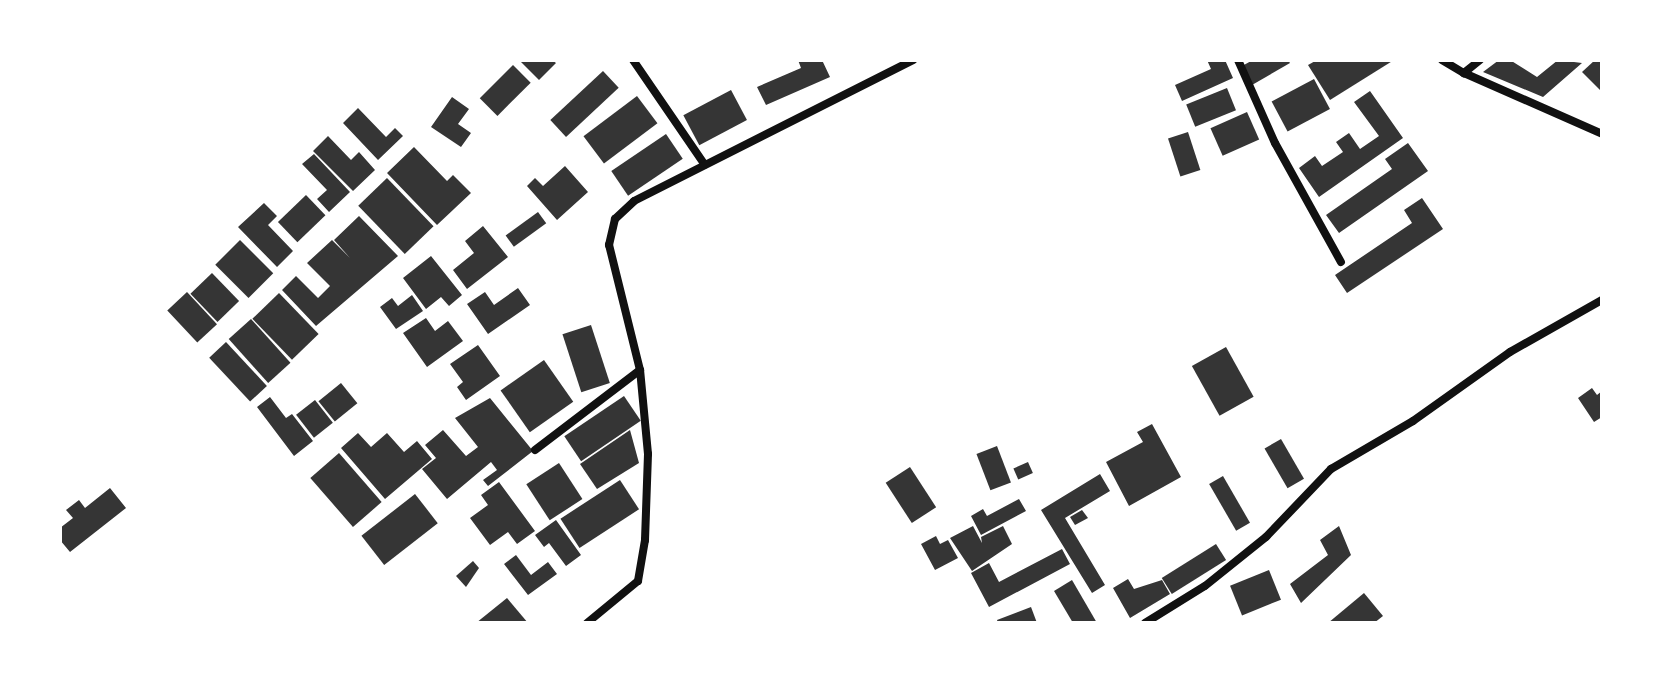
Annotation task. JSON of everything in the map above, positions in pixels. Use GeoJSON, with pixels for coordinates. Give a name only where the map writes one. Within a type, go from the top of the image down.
{"type":"FeatureCollection","features":[{"type":"Feature","properties":{"kind":"street"},"geometry":{"type":"LineString","coordinates":[[633,60],[705,165]]}},
{"type":"Feature","properties":{"kind":"street"},"geometry":{"type":"LineString","coordinates":[[587,623],[638,581],[648,454],[640,370],[609,245],[615,219],[634,201],[913,60]]}},
{"type":"Feature","properties":{"kind":"street"},"geometry":{"type":"LineString","coordinates":[[1238,60],[1275,143],[1341,262]]}},
{"type":"Feature","properties":{"kind":"street"},"geometry":{"type":"LineString","coordinates":[[1442,60],[1464,73],[1601,130]]}},
{"type":"Feature","properties":{"kind":"street"},"geometry":{"type":"LineString","coordinates":[[1464,73],[1480,60]]}},
{"type":"Feature","properties":{"kind":"street"},"geometry":{"type":"LineString","coordinates":[[1145,623],[1205,586],[1266,537],[1331,469],[1413,421],[1510,352],[1602,300]]}},
{"type":"Feature","properties":{"kind":"street"},"geometry":{"type":"LineString","coordinates":[[535,450],[640,370]]}},
{"type":"Feature","properties":{"kind":"building"},"geometry":{"type":"Polygon","coordinates":[[[519,60],[552,60],[556,63],[539,80],[519,60]]]}},
{"type":"Feature","properties":{"kind":"building"},"geometry":{"type":"Polygon","coordinates":[[[798,60],[822,60],[830,77],[766,105],[757,87],[801,68],[798,60]]]}},
{"type":"Feature","properties":{"kind":"building"},"geometry":{"type":"Polygon","coordinates":[[[1207,60],[1225,60],[1233,78],[1182,101],[1175,85],[1211,69],[1207,60]]]}},
{"type":"Feature","properties":{"kind":"building"},"geometry":{"type":"Polygon","coordinates":[[[1253,60],[1288,60],[1290,63],[1252,85],[1242,66],[1253,60]]]}},
{"type":"Feature","properties":{"kind":"building"},"geometry":{"type":"Polygon","coordinates":[[[1317,60],[1394,60],[1330,100],[1308,65],[1317,60]]]}},
{"type":"Feature","properties":{"kind":"building"},"geometry":{"type":"Polygon","coordinates":[[[1499,60],[1510,60],[1537,77],[1558,60],[1582,63],[1543,97],[1483,72],[1499,60]]]}},
{"type":"Feature","properties":{"kind":"building"},"geometry":{"type":"Polygon","coordinates":[[[1595,60],[1602,60],[1602,92],[1582,72],[1595,60]]]}},
{"type":"Feature","properties":{"kind":"building"},"geometry":{"type":"Polygon","coordinates":[[[513,65],[531,83],[497,116],[480,98],[513,65]]]}},
{"type":"Feature","properties":{"kind":"building"},"geometry":{"type":"Polygon","coordinates":[[[603,71],[619,88],[566,137],[550,120],[603,71]]]}},
{"type":"Feature","properties":{"kind":"building"},"geometry":{"type":"Polygon","coordinates":[[[1314,79],[1330,109],[1288,132],[1272,102],[1314,79]]]}},
{"type":"Feature","properties":{"kind":"building"},"geometry":{"type":"Polygon","coordinates":[[[1227,88],[1236,110],[1195,127],[1186,104],[1227,88]]]}},
{"type":"Feature","properties":{"kind":"building"},"geometry":{"type":"Polygon","coordinates":[[[731,90],[747,120],[699,145],[683,115],[731,90]]]}},
{"type":"Feature","properties":{"kind":"building"},"geometry":{"type":"Polygon","coordinates":[[[1370,91],[1403,138],[1319,197],[1299,168],[1315,156],[1322,166],[1343,152],[1336,142],[1349,133],[1360,149],[1379,136],[1354,102],[1370,91]]]}},
{"type":"Feature","properties":{"kind":"building"},"geometry":{"type":"Polygon","coordinates":[[[637,96],[657,123],[604,163],[583,136],[637,96]]]}},
{"type":"Feature","properties":{"kind":"building"},"geometry":{"type":"Polygon","coordinates":[[[452,97],[469,109],[458,124],[471,133],[461,147],[431,127],[452,97]]]}},
{"type":"Feature","properties":{"kind":"building"},"geometry":{"type":"Polygon","coordinates":[[[358,108],[386,137],[395,128],[403,136],[378,160],[343,123],[358,108]]]}},
{"type":"Feature","properties":{"kind":"building"},"geometry":{"type":"Polygon","coordinates":[[[1247,112],[1259,139],[1223,156],[1210,128],[1247,112]]]}},
{"type":"Feature","properties":{"kind":"building"},"geometry":{"type":"Polygon","coordinates":[[[1188,132],[1200,170],[1180,177],[1168,138],[1188,132]]]}},
{"type":"Feature","properties":{"kind":"building"},"geometry":{"type":"Polygon","coordinates":[[[666,134],[683,159],[628,196],[611,171],[666,134]]]}},
{"type":"Feature","properties":{"kind":"building"},"geometry":{"type":"Polygon","coordinates":[[[328,136],[351,160],[359,152],[375,170],[353,191],[313,151],[328,136]]]}},
{"type":"Feature","properties":{"kind":"building"},"geometry":{"type":"Polygon","coordinates":[[[1408,143],[1428,171],[1339,233],[1326,215],[1392,169],[1385,159],[1408,143]]]}},
{"type":"Feature","properties":{"kind":"building"},"geometry":{"type":"Polygon","coordinates":[[[414,147],[447,181],[453,175],[471,193],[437,225],[387,173],[414,147]]]}},
{"type":"Feature","properties":{"kind":"building"},"geometry":{"type":"Polygon","coordinates":[[[314,154],[350,192],[329,212],[317,199],[327,190],[302,164],[314,154]]]}},
{"type":"Feature","properties":{"kind":"building"},"geometry":{"type":"Polygon","coordinates":[[[565,166],[588,192],[557,220],[527,186],[535,178],[543,186],[565,166]]]}},
{"type":"Feature","properties":{"kind":"building"},"geometry":{"type":"Polygon","coordinates":[[[387,178],[434,226],[405,254],[358,206],[387,178]]]}},
{"type":"Feature","properties":{"kind":"building"},"geometry":{"type":"Polygon","coordinates":[[[306,195],[325,215],[297,242],[278,222],[306,195]]]}},
{"type":"Feature","properties":{"kind":"building"},"geometry":{"type":"Polygon","coordinates":[[[1422,198],[1443,229],[1347,293],[1335,275],[1412,223],[1404,210],[1422,198]]]}},
{"type":"Feature","properties":{"kind":"building"},"geometry":{"type":"Polygon","coordinates":[[[264,203],[277,216],[268,225],[293,251],[277,267],[238,227],[264,203]]]}},
{"type":"Feature","properties":{"kind":"building"},"geometry":{"type":"Polygon","coordinates":[[[538,212],[546,223],[514,247],[506,236],[538,212]]]}},
{"type":"Feature","properties":{"kind":"building"},"geometry":{"type":"Polygon","coordinates":[[[359,216],[398,256],[316,326],[282,290],[296,276],[318,298],[330,286],[307,263],[332,240],[350,258],[334,240],[359,216]]]}},
{"type":"Feature","properties":{"kind":"building"},"geometry":{"type":"Polygon","coordinates":[[[483,226],[508,257],[467,289],[453,270],[474,253],[465,241],[483,226]]]}},
{"type":"Feature","properties":{"kind":"building"},"geometry":{"type":"Polygon","coordinates":[[[240,240],[273,273],[248,298],[215,265],[240,240]]]}},
{"type":"Feature","properties":{"kind":"building"},"geometry":{"type":"Polygon","coordinates":[[[431,256],[462,295],[449,306],[441,297],[426,309],[403,278],[431,256]]]}},
{"type":"Feature","properties":{"kind":"building"},"geometry":{"type":"Polygon","coordinates":[[[212,273],[239,301],[218,322],[190,294],[212,273]]]}},
{"type":"Feature","properties":{"kind":"building"},"geometry":{"type":"Polygon","coordinates":[[[518,288],[530,305],[488,334],[467,304],[485,292],[494,305],[518,288]]]}},
{"type":"Feature","properties":{"kind":"building"},"geometry":{"type":"Polygon","coordinates":[[[187,292],[217,324],[197,343],[167,310],[187,292]]]}},
{"type":"Feature","properties":{"kind":"building"},"geometry":{"type":"Polygon","coordinates":[[[279,293],[319,334],[292,360],[252,319],[279,293]]]}},
{"type":"Feature","properties":{"kind":"building"},"geometry":{"type":"Polygon","coordinates":[[[412,295],[423,311],[396,329],[380,307],[392,298],[398,306],[412,295]]]}},
{"type":"Feature","properties":{"kind":"building"},"geometry":{"type":"Polygon","coordinates":[[[426,318],[435,331],[448,321],[463,341],[427,367],[403,333],[426,318]]]}},
{"type":"Feature","properties":{"kind":"building"},"geometry":{"type":"Polygon","coordinates":[[[251,319],[290,363],[268,383],[229,339],[251,319]]]}},
{"type":"Feature","properties":{"kind":"building"},"geometry":{"type":"Polygon","coordinates":[[[591,325],[610,383],[581,392],[562,334],[591,325]]]}},
{"type":"Feature","properties":{"kind":"building"},"geometry":{"type":"Polygon","coordinates":[[[226,342],[267,386],[250,402],[209,358],[226,342]]]}},
{"type":"Feature","properties":{"kind":"building"},"geometry":{"type":"Polygon","coordinates":[[[478,345],[500,376],[466,400],[457,387],[463,382],[450,364],[478,345]]]}},
{"type":"Feature","properties":{"kind":"building"},"geometry":{"type":"Polygon","coordinates":[[[1226,347],[1254,397],[1220,416],[1192,366],[1226,347]]]}},
{"type":"Feature","properties":{"kind":"building"},"geometry":{"type":"Polygon","coordinates":[[[544,360],[573,402],[530,432],[501,390],[544,360]]]}},
{"type":"Feature","properties":{"kind":"building"},"geometry":{"type":"Polygon","coordinates":[[[341,383],[357,403],[335,421],[318,401],[341,383]]]}},
{"type":"Feature","properties":{"kind":"building"},"geometry":{"type":"Polygon","coordinates":[[[1592,388],[1597,395],[1602,391],[1602,417],[1594,422],[1578,398],[1592,388]]]}},
{"type":"Feature","properties":{"kind":"building"},"geometry":{"type":"Polygon","coordinates":[[[624,396],[641,421],[581,461],[564,436],[624,396]]]}},
{"type":"Feature","properties":{"kind":"building"},"geometry":{"type":"Polygon","coordinates":[[[270,397],[286,418],[292,414],[313,441],[294,456],[257,407],[270,397]]]}},
{"type":"Feature","properties":{"kind":"building"},"geometry":{"type":"Polygon","coordinates":[[[490,398],[533,451],[488,486],[483,480],[497,470],[491,462],[447,499],[422,469],[436,458],[425,445],[443,430],[466,456],[478,447],[455,418],[490,398]]]}},
{"type":"Feature","properties":{"kind":"building"},"geometry":{"type":"Polygon","coordinates":[[[315,400],[333,423],[314,438],[296,415],[315,400]]]}},
{"type":"Feature","properties":{"kind":"building"},"geometry":{"type":"Polygon","coordinates":[[[1152,424],[1181,477],[1129,506],[1106,462],[1143,442],[1137,432],[1152,424]]]}},
{"type":"Feature","properties":{"kind":"building"},"geometry":{"type":"Polygon","coordinates":[[[630,430],[639,463],[597,489],[580,464],[630,430]]]}},
{"type":"Feature","properties":{"kind":"building"},"geometry":{"type":"Polygon","coordinates":[[[358,433],[371,447],[387,433],[404,452],[417,441],[432,459],[385,499],[341,448],[358,433]]]}},
{"type":"Feature","properties":{"kind":"building"},"geometry":{"type":"Polygon","coordinates":[[[1281,439],[1304,479],[1288,488],[1265,448],[1281,439]]]}},
{"type":"Feature","properties":{"kind":"building"},"geometry":{"type":"Polygon","coordinates":[[[997,446],[1011,482],[990,490],[976,454],[997,446]]]}},
{"type":"Feature","properties":{"kind":"building"},"geometry":{"type":"Polygon","coordinates":[[[339,453],[382,502],[353,527],[310,478],[339,453]]]}},
{"type":"Feature","properties":{"kind":"building"},"geometry":{"type":"Polygon","coordinates":[[[1028,462],[1033,473],[1018,479],[1013,469],[1028,462]]]}},
{"type":"Feature","properties":{"kind":"building"},"geometry":{"type":"Polygon","coordinates":[[[559,463],[582,499],[550,520],[526,484],[559,463]]]}},
{"type":"Feature","properties":{"kind":"building"},"geometry":{"type":"Polygon","coordinates":[[[910,467],[936,507],[912,523],[886,483],[910,467]]]}},
{"type":"Feature","properties":{"kind":"building"},"geometry":{"type":"Polygon","coordinates":[[[1100,474],[1110,491],[1065,518],[1105,585],[1092,593],[1041,510],[1100,474]]]}},
{"type":"Feature","properties":{"kind":"building"},"geometry":{"type":"Polygon","coordinates":[[[1223,476],[1250,523],[1236,531],[1209,484],[1223,476]]]}},
{"type":"Feature","properties":{"kind":"building"},"geometry":{"type":"Polygon","coordinates":[[[620,480],[639,509],[580,548],[560,519],[620,480]]]}},
{"type":"Feature","properties":{"kind":"building"},"geometry":{"type":"Polygon","coordinates":[[[499,482],[535,531],[517,544],[508,532],[490,545],[470,518],[488,505],[481,495],[499,482]]]}},
{"type":"Feature","properties":{"kind":"building"},"geometry":{"type":"Polygon","coordinates":[[[110,488],[126,508],[70,552],[60,540],[60,528],[73,518],[66,510],[79,500],[85,508],[110,488]]]}},
{"type":"Feature","properties":{"kind":"building"},"geometry":{"type":"Polygon","coordinates":[[[415,494],[438,523],[384,565],[361,536],[415,494]]]}},
{"type":"Feature","properties":{"kind":"building"},"geometry":{"type":"Polygon","coordinates":[[[1019,499],[1026,511],[981,535],[971,516],[983,509],[987,516],[1019,499]]]}},
{"type":"Feature","properties":{"kind":"building"},"geometry":{"type":"Polygon","coordinates":[[[1082,510],[1088,518],[1075,525],[1070,517],[1082,510]]]}},
{"type":"Feature","properties":{"kind":"building"},"geometry":{"type":"Polygon","coordinates":[[[556,520],[581,555],[566,566],[549,543],[544,547],[535,535],[556,520]]]}},
{"type":"Feature","properties":{"kind":"building"},"geometry":{"type":"Polygon","coordinates":[[[973,526],[982,543],[981,537],[1003,526],[1012,544],[972,571],[950,538],[973,526]]]}},
{"type":"Feature","properties":{"kind":"building"},"geometry":{"type":"Polygon","coordinates":[[[1339,526],[1351,555],[1301,603],[1290,584],[1328,555],[1320,540],[1339,526]]]}},
{"type":"Feature","properties":{"kind":"building"},"geometry":{"type":"Polygon","coordinates":[[[936,536],[940,544],[948,540],[958,558],[935,570],[921,544],[936,536]]]}},
{"type":"Feature","properties":{"kind":"building"},"geometry":{"type":"Polygon","coordinates":[[[1216,544],[1226,560],[1172,594],[1162,578],[1216,544]]]}},
{"type":"Feature","properties":{"kind":"building"},"geometry":{"type":"Polygon","coordinates":[[[1062,549],[1070,564],[989,607],[971,573],[989,563],[999,582],[1062,549]]]}},
{"type":"Feature","properties":{"kind":"building"},"geometry":{"type":"Polygon","coordinates":[[[516,555],[531,575],[548,562],[557,574],[528,595],[504,564],[516,555]]]}},
{"type":"Feature","properties":{"kind":"building"},"geometry":{"type":"Polygon","coordinates":[[[473,561],[479,568],[466,587],[456,576],[473,561]]]}},
{"type":"Feature","properties":{"kind":"building"},"geometry":{"type":"Polygon","coordinates":[[[1269,570],[1281,600],[1242,615],[1230,586],[1269,570]]]}},
{"type":"Feature","properties":{"kind":"building"},"geometry":{"type":"Polygon","coordinates":[[[1128,579],[1134,589],[1162,580],[1170,594],[1130,618],[1113,588],[1128,579]]]}},
{"type":"Feature","properties":{"kind":"building"},"geometry":{"type":"Polygon","coordinates":[[[1072,580],[1097,623],[1073,623],[1054,591],[1072,580]]]}},
{"type":"Feature","properties":{"kind":"building"},"geometry":{"type":"Polygon","coordinates":[[[1364,593],[1383,616],[1374,623],[1328,623],[1364,593]]]}},
{"type":"Feature","properties":{"kind":"building"},"geometry":{"type":"Polygon","coordinates":[[[507,598],[528,623],[476,623],[507,598]]]}},
{"type":"Feature","properties":{"kind":"building"},"geometry":{"type":"Polygon","coordinates":[[[1031,607],[1037,623],[998,623],[997,620],[1031,607]]]}}]}
